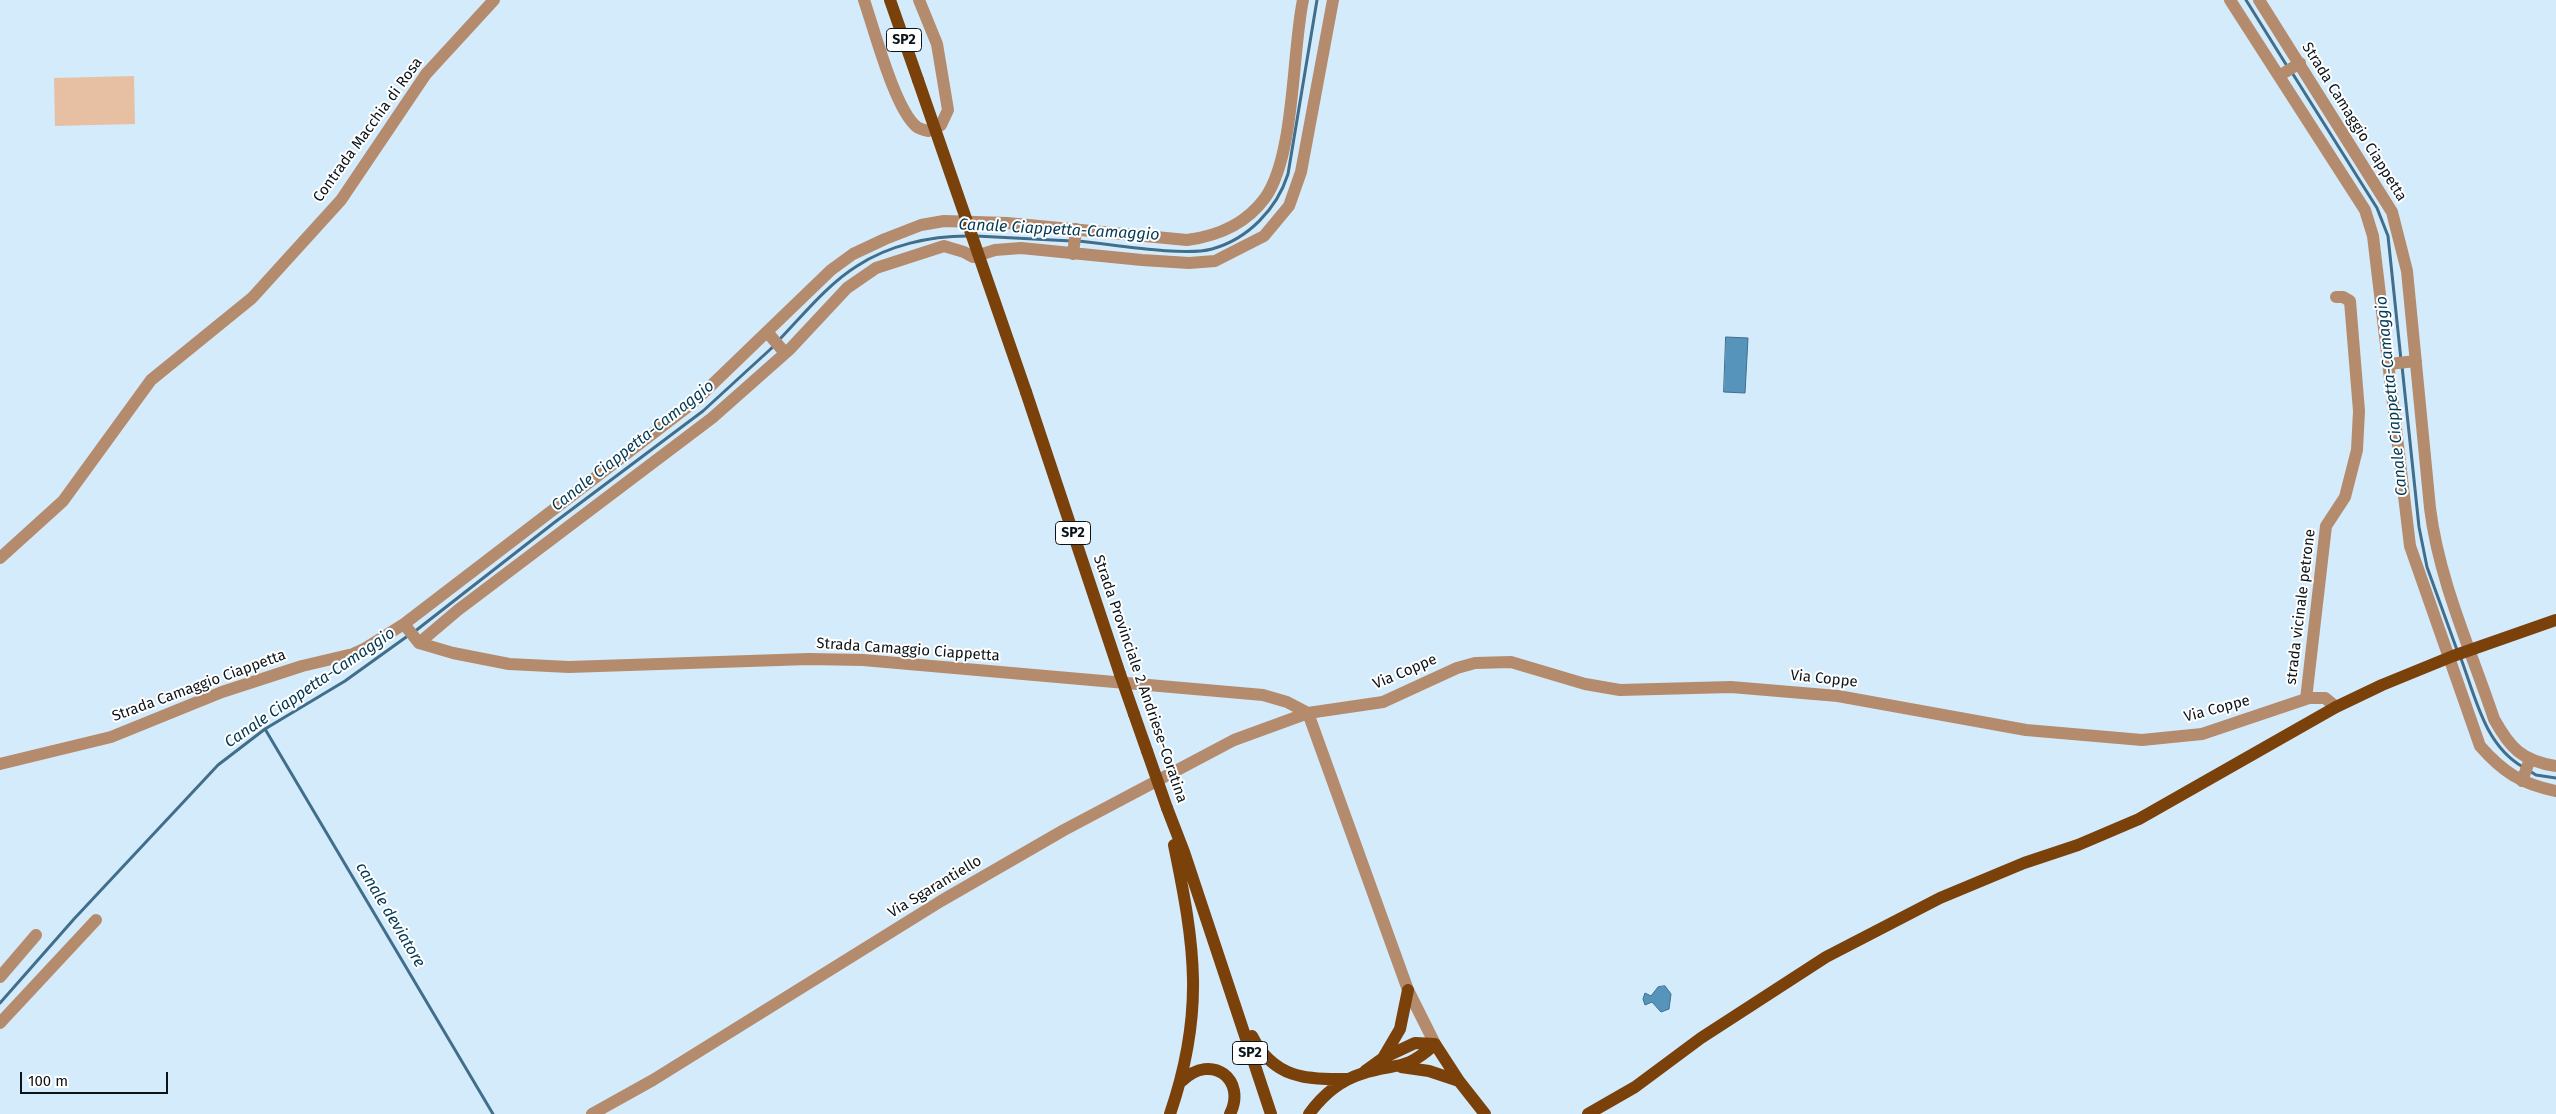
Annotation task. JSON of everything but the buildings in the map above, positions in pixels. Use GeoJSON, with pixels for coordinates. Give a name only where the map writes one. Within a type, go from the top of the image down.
{"type":"FeatureCollection","features":[{"type":"Feature","properties":{"kind":"main road","name":"Strada Provinciale 2 Andriese-Coratina"},"geometry":{"type":"LineString","coordinates":[[890,0],[1026,392],[1120,674],[1184,852],[1271,1114]]}},
{"type":"Feature","properties":{"kind":"main road"},"geometry":{"type":"LineString","coordinates":[[1601,1114],[1702,1038],[1826,957],[1940,898],[2024,863],[2078,845],[2139,819],[2336,707],[2382,685],[2450,657],[2556,620]]}},
{"type":"Feature","properties":{"kind":"main road"},"geometry":{"type":"LineString","coordinates":[[1167,808],[1194,959],[1194,1013],[1182,1081],[1170,1114]]}},
{"type":"Feature","properties":{"kind":"main road"},"geometry":{"type":"LineString","coordinates":[[1383,1058],[1400,1029],[1408,990]]}},
{"type":"Feature","properties":{"kind":"main road"},"geometry":{"type":"LineString","coordinates":[[1230,992],[1259,1051],[1283,1071],[1311,1080],[1347,1079]]}},
{"type":"Feature","properties":{"kind":"main road"},"geometry":{"type":"LineString","coordinates":[[1363,1073],[1383,1058],[1415,1043],[1435,1044]]}},
{"type":"Feature","properties":{"kind":"main road"},"geometry":{"type":"LineString","coordinates":[[1310,1114],[1320,1099],[1347,1079],[1363,1073],[1401,1067],[1420,1058],[1435,1044]]}},
{"type":"Feature","properties":{"kind":"main road"},"geometry":{"type":"LineString","coordinates":[[1435,1044],[1459,1081],[1485,1113]]}},
{"type":"Feature","properties":{"kind":"main road"},"geometry":{"type":"LineString","coordinates":[[1401,1067],[1429,1071],[1459,1081]]}},
{"type":"Feature","properties":{"kind":"main road"},"geometry":{"type":"LineString","coordinates":[[1182,1081],[1190,1073],[1206,1068],[1225,1075],[1233,1086],[1235,1103],[1230,1114]]}},
{"type":"Feature","properties":{"kind":"main road"},"geometry":{"type":"LineString","coordinates":[[1588,1114],[1635,1087]]}},
{"type":"Feature","properties":{"kind":"street","name":"Contrada Macchia di Rosa"},"geometry":{"type":"LineString","coordinates":[[0,558],[63,501],[151,380],[252,298],[341,200],[426,74],[494,0]]}},
{"type":"Feature","properties":{"kind":"street"},"geometry":{"type":"LineString","coordinates":[[864,0],[898,96],[912,121],[918,128],[928,132],[941,125],[948,110],[937,44],[920,0]]}},
{"type":"Feature","properties":{"kind":"street","name":"Strada Camaggio Ciappetta"},"geometry":{"type":"LineString","coordinates":[[0,764],[111,737],[222,692],[302,666],[352,654],[405,626],[694,402],[768,333],[831,270],[853,254],[921,225],[944,221],[1008,223],[1187,240],[1210,237],[1229,230],[1265,198],[1275,179],[1285,139],[1303,0]]}},
{"type":"Feature","properties":{"kind":"street"},"geometry":{"type":"LineString","coordinates":[[405,626],[418,641],[712,418],[786,353],[847,288],[876,268],[917,253],[944,246],[973,257],[995,250],[1021,248],[1189,263],[1215,261],[1264,236],[1289,206],[1308,144],[1333,0]]}},
{"type":"Feature","properties":{"kind":"street"},"geometry":{"type":"LineString","coordinates":[[2230,0],[2365,210],[2373,236],[2410,546],[2480,746],[2498,766],[2522,781],[2536,787],[2556,791]]}},
{"type":"Feature","properties":{"kind":"street","name":"Strada Camaggio Ciappetta"},"geometry":{"type":"LineString","coordinates":[[2259,0],[2392,212],[2407,270],[2434,540],[2468,651],[2494,719],[2507,742],[2530,759]]}},
{"type":"Feature","properties":{"kind":"street"},"geometry":{"type":"LineString","coordinates":[[2279,76],[2300,63]]}},
{"type":"Feature","properties":{"kind":"street"},"geometry":{"type":"LineString","coordinates":[[1285,139],[1308,144]]}},
{"type":"Feature","properties":{"kind":"street"},"geometry":{"type":"LineString","coordinates":[[1073,254],[1076,229]]}},
{"type":"Feature","properties":{"kind":"street","name":"strada vicinale petrone"},"geometry":{"type":"LineString","coordinates":[[2306,699],[2326,526],[2346,497],[2357,450],[2360,424],[2350,301],[2343,297],[2336,297]]}},
{"type":"Feature","properties":{"kind":"street"},"geometry":{"type":"LineString","coordinates":[[768,333],[786,353]]}},
{"type":"Feature","properties":{"kind":"street"},"geometry":{"type":"LineString","coordinates":[[2389,364],[2416,361]]}},
{"type":"Feature","properties":{"kind":"street"},"geometry":{"type":"LineString","coordinates":[[563,502],[576,520]]}},
{"type":"Feature","properties":{"kind":"street","name":"Strada Camaggio Ciappetta"},"geometry":{"type":"LineString","coordinates":[[418,641],[453,653],[492,661],[569,667],[809,659],[863,660],[1263,695],[1287,702],[1308,713]]}},
{"type":"Feature","properties":{"kind":"street","name":"Via Coppe"},"geometry":{"type":"LineString","coordinates":[[1308,713],[1383,702],[1457,668],[1494,661],[1533,667],[1585,684],[1620,690],[1731,687],[1838,696],[2026,730],[2142,740],[2202,734],[2306,699],[2325,698],[2336,707]]}},
{"type":"Feature","properties":{"kind":"street"},"geometry":{"type":"LineString","coordinates":[[1308,713],[1408,990],[1435,1044]]}},
{"type":"Feature","properties":{"kind":"street","name":"Via Sgarantiello"},"geometry":{"type":"LineString","coordinates":[[592,1114],[653,1080],[941,901],[1064,830],[1234,740],[1308,713]]}},
{"type":"Feature","properties":{"kind":"street"},"geometry":{"type":"LineString","coordinates":[[2522,781],[2530,759],[2556,766]]}},
{"type":"Feature","properties":{"kind":"street"},"geometry":{"type":"LineString","coordinates":[[0,1023],[96,920]]}},
{"type":"Feature","properties":{"kind":"street"},"geometry":{"type":"LineString","coordinates":[[0,977],[36,935]]}},
{"type":"Feature","properties":{"kind":"shaded area"},"geometry":{"type":"Polygon","coordinates":[[[134,76],[135,124],[55,126],[54,78],[134,76]]]}},
{"type":"Feature","properties":{"kind":"water"},"geometry":{"type":"Polygon","coordinates":[[[1726,337],[1748,338],[1745,393],[1724,392],[1726,337]]]}},
{"type":"Feature","properties":{"kind":"water"},"geometry":{"type":"Polygon","coordinates":[[[1665,986],[1671,994],[1669,1009],[1661,1012],[1652,1002],[1645,1005],[1643,999],[1645,993],[1651,996],[1658,987],[1665,986]]]}},
{"type":"Feature","properties":{"kind":"waterway","name":"Canale Ciappetta-Camaggio"},"geometry":{"type":"LineString","coordinates":[[1078,241],[1166,251],[1199,251],[1212,249],[1238,238],[1259,221],[1277,199],[1288,174],[1317,0]]}},
{"type":"Feature","properties":{"kind":"waterway","name":"Canale Ciappetta-Camaggio"},"geometry":{"type":"LineString","coordinates":[[2246,0],[2287,66]]}},
{"type":"Feature","properties":{"kind":"waterway","name":"Canale Ciappetta-Camaggio"},"geometry":{"type":"LineString","coordinates":[[2291,71],[2377,208],[2388,236],[2401,360]]}},
{"type":"Feature","properties":{"kind":"waterway","name":"Canale Ciappetta-Camaggio"},"geometry":{"type":"LineString","coordinates":[[779,340],[816,300],[846,273],[869,259],[882,252],[910,243],[953,236],[967,236]]}},
{"type":"Feature","properties":{"kind":"waterway","name":"Canale Ciappetta-Camaggio"},"geometry":{"type":"LineString","coordinates":[[976,236],[1072,241]]}},
{"type":"Feature","properties":{"kind":"waterway","name":"Canale Ciappetta-Camaggio"},"geometry":{"type":"LineString","coordinates":[[414,632],[555,522],[703,411],[775,345]]}},
{"type":"Feature","properties":{"kind":"waterway","name":"Canale Ciappetta-Camaggio"},"geometry":{"type":"LineString","coordinates":[[2402,366],[2419,527],[2427,567],[2457,650]]}},
{"type":"Feature","properties":{"kind":"waterway","name":"Canale Ciappetta-Camaggio"},"geometry":{"type":"LineString","coordinates":[[0,1003],[74,919],[218,765],[265,729],[345,681],[409,635]]}},
{"type":"Feature","properties":{"kind":"waterway","name":"Canale Ciappetta-Camaggio"},"geometry":{"type":"LineString","coordinates":[[2460,656],[2482,718],[2499,746],[2510,758],[2523,767]]}},
{"type":"Feature","properties":{"kind":"waterway","name":"canale deviatore"},"geometry":{"type":"LineString","coordinates":[[265,729],[493,1114]]}},
{"type":"Feature","properties":{"kind":"waterway","name":"Canale Ciappetta-Camaggio"},"geometry":{"type":"LineString","coordinates":[[2528,770],[2536,775],[2556,778]]}}]}
